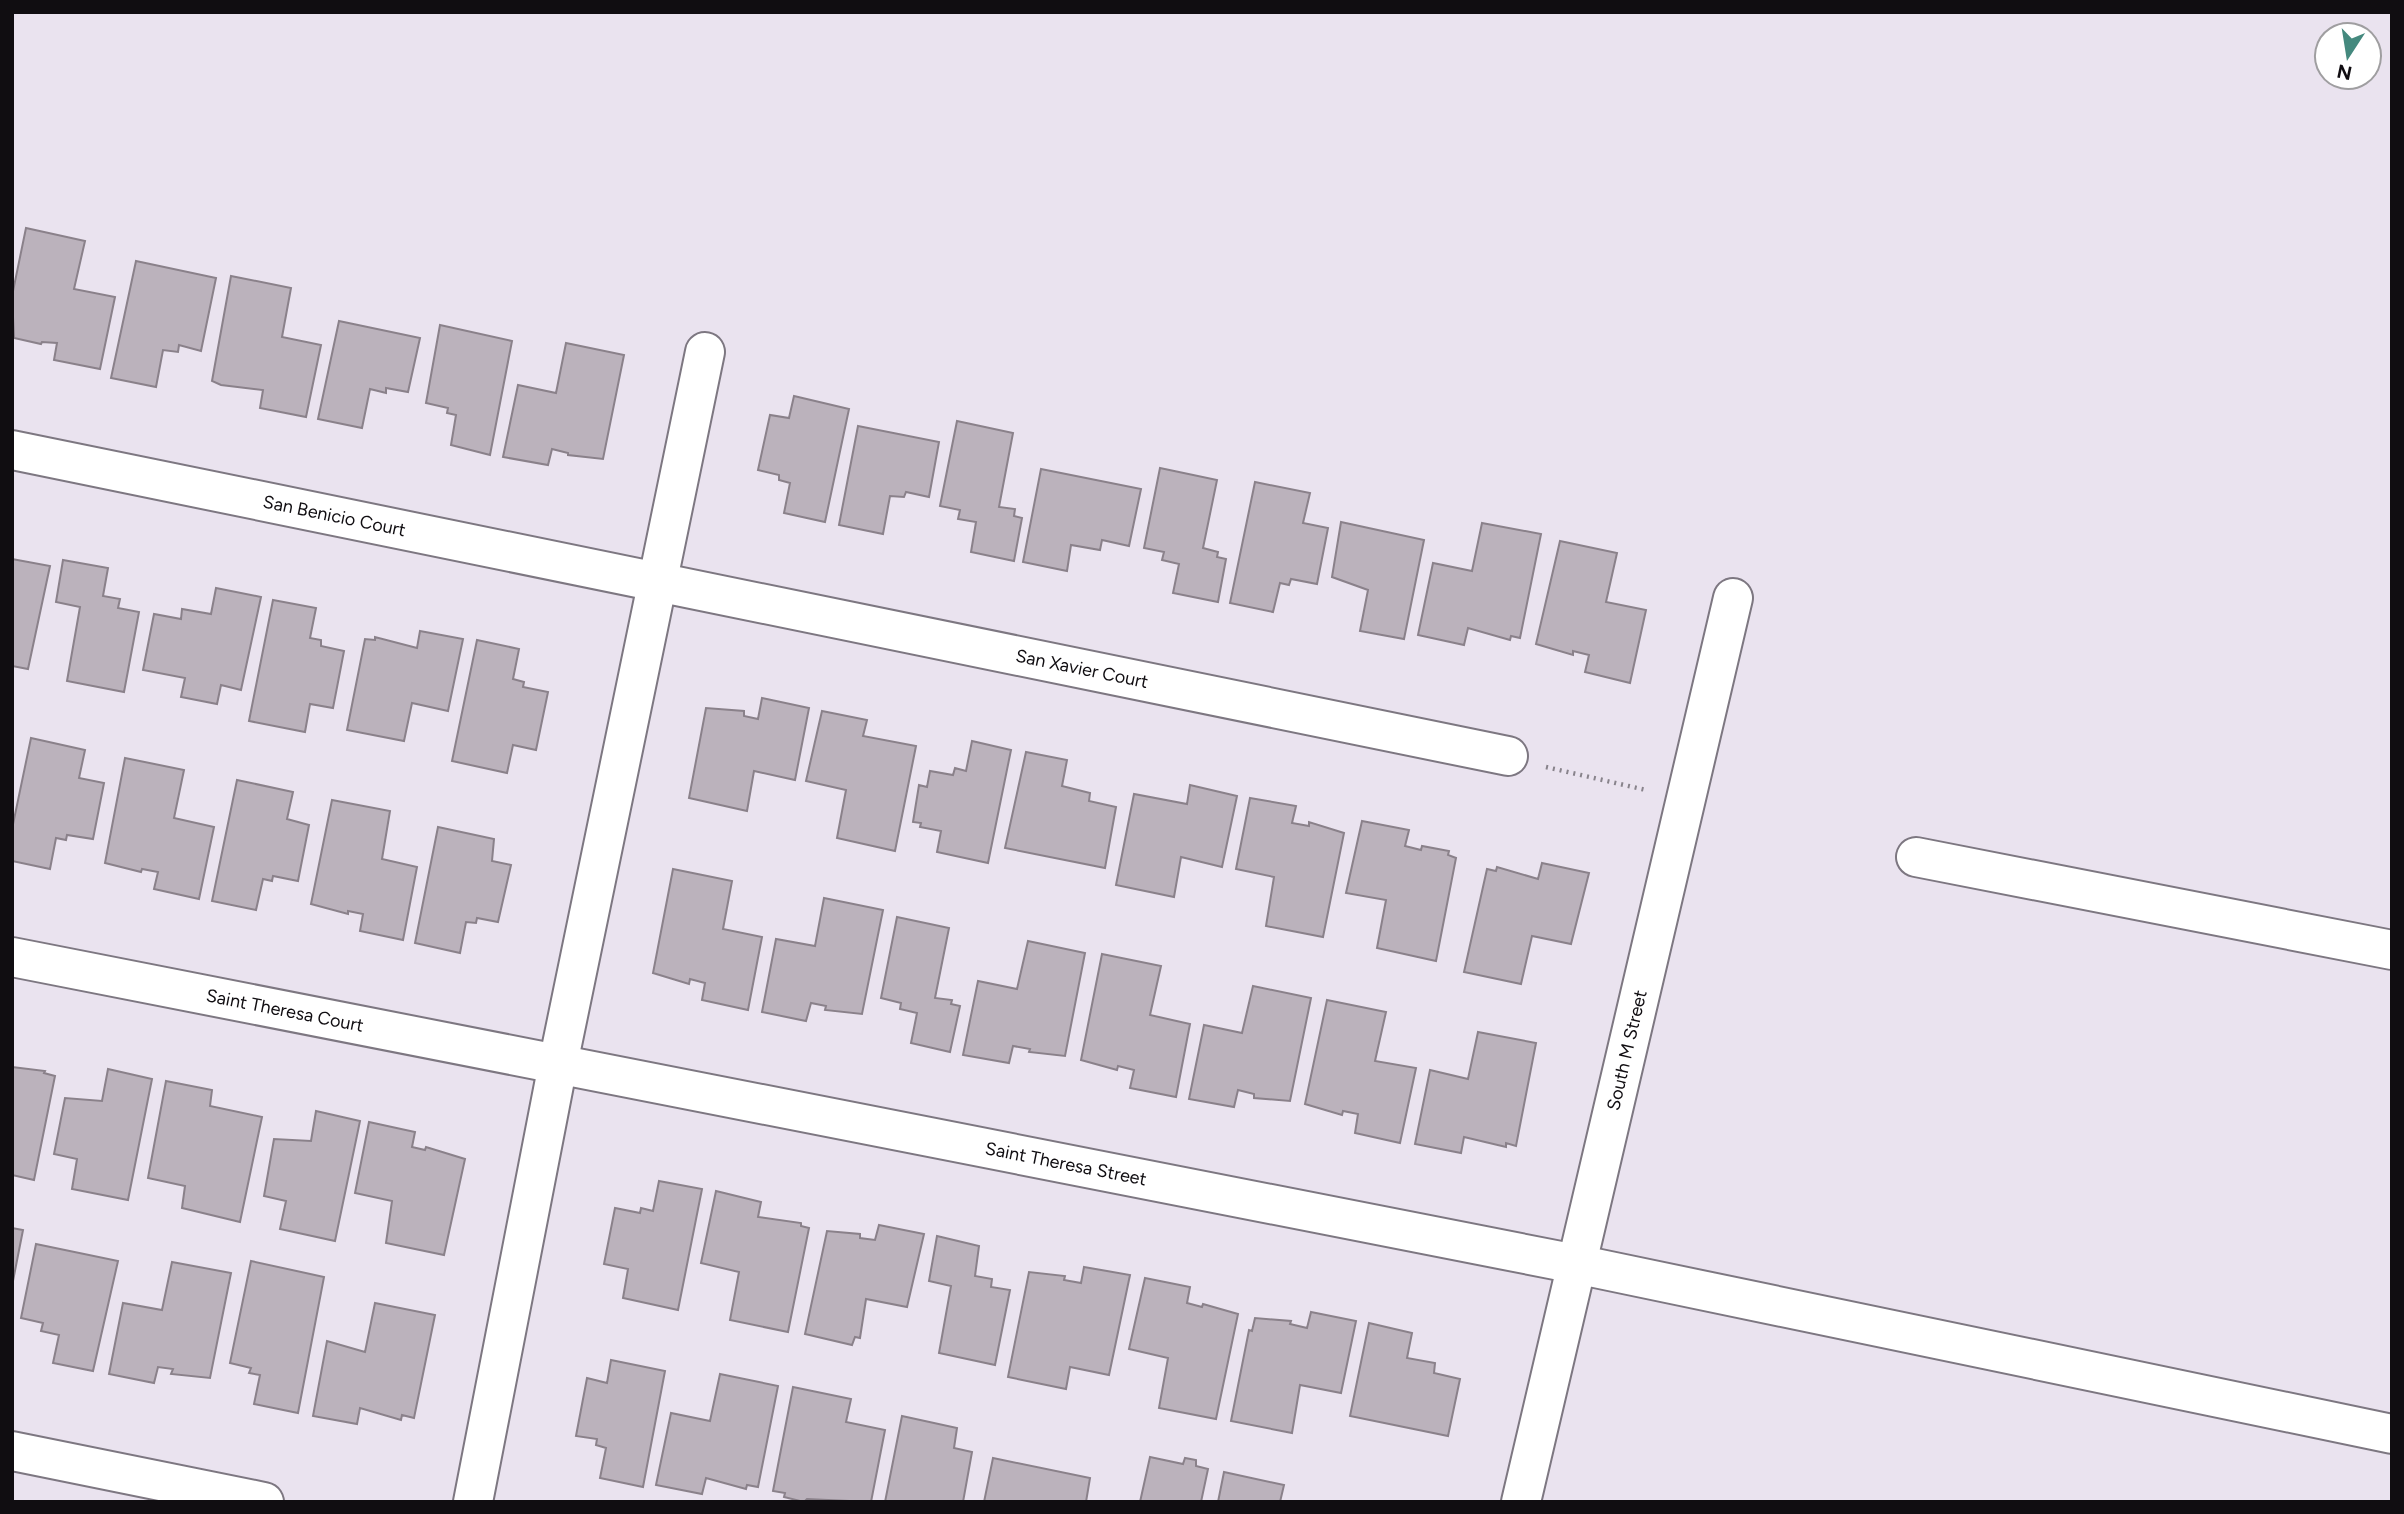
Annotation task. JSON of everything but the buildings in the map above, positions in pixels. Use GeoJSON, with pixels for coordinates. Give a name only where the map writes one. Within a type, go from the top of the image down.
{"type":"FeatureCollection","features":[{"type":"Feature","properties":{"kind":"street"},"geometry":{"type":"LineString","coordinates":[[473,1502],[558,1064],[705,352]]}},
{"type":"Feature","properties":{"kind":"street","name":"San Benicio Court"},"geometry":{"type":"LineString","coordinates":[[12,450],[657,582]]}},
{"type":"Feature","properties":{"kind":"street","name":"San Xavier Court"},"geometry":{"type":"LineString","coordinates":[[657,582],[1508,756]]}},
{"type":"Feature","properties":{"kind":"street","name":"South M Street"},"geometry":{"type":"LineString","coordinates":[[1521,1502],[1733,598]]}},
{"type":"Feature","properties":{"kind":"street"},"geometry":{"type":"LineString","coordinates":[[1916,857],[2392,950]]}},
{"type":"Feature","properties":{"kind":"street","name":"Saint Theresa Court"},"geometry":{"type":"LineString","coordinates":[[12,957],[558,1064]]}},
{"type":"Feature","properties":{"kind":"street","name":"Saint Theresa Street"},"geometry":{"type":"LineString","coordinates":[[558,1064],[1576,1264],[2392,1434]]}},
{"type":"Feature","properties":{"kind":"street"},"geometry":{"type":"LineString","coordinates":[[12,1451],[264,1502]]}},
{"type":"Feature","properties":{"kind":"path"},"geometry":{"type":"LineString","coordinates":[[1508,756],[1592,780],[1686,798]]}}]}
